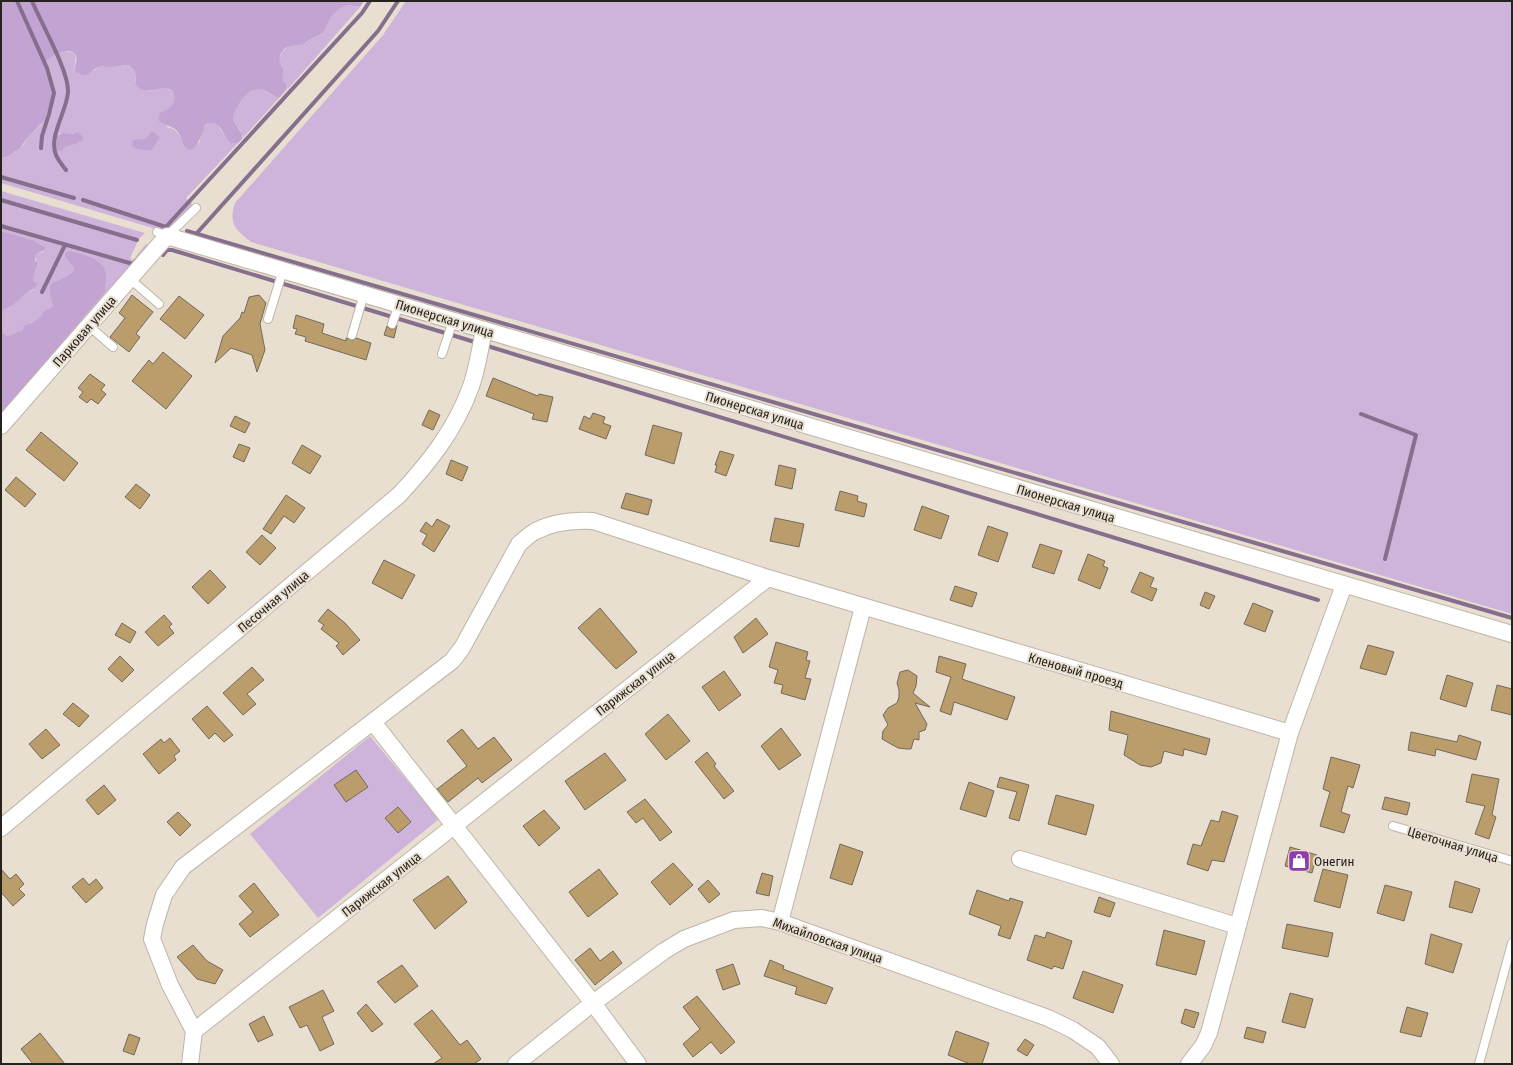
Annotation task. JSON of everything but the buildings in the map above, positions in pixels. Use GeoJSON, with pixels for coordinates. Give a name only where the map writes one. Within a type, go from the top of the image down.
{"type":"FeatureCollection","features":[{"type":"Feature","properties":{"kind":"street","name":"Пионерская улица"},"geometry":{"type":"LineString","coordinates":[[162,234],[1512,634]]}},
{"type":"Feature","properties":{"kind":"street","name":"Парковая улица"},"geometry":{"type":"LineString","coordinates":[[1,426],[130,279],[162,234]]}},
{"type":"Feature","properties":{"kind":"street","name":"Песочная улица"},"geometry":{"type":"LineString","coordinates":[[1,828],[399,495],[431,458],[459,415],[471,388],[484,330]]}},
{"type":"Feature","properties":{"kind":"street"},"geometry":{"type":"LineString","coordinates":[[190,1064],[194,1031],[170,985],[152,939],[164,895],[183,867],[452,661],[462,648],[519,544],[534,532],[571,520],[593,520],[768,578],[863,607],[780,922]]}},
{"type":"Feature","properties":{"kind":"street","name":"Парижская улица"},"geometry":{"type":"LineString","coordinates":[[194,1031],[768,578]]}},
{"type":"Feature","properties":{"kind":"street"},"geometry":{"type":"LineString","coordinates":[[1189,1064],[1203,1046],[1209,1033],[1290,733],[1344,585]]}},
{"type":"Feature","properties":{"kind":"street","name":"Кленовый проезд"},"geometry":{"type":"LineString","coordinates":[[863,607],[1290,733]]}},
{"type":"Feature","properties":{"kind":"street"},"geometry":{"type":"LineString","coordinates":[[373,722],[638,1064]]}},
{"type":"Feature","properties":{"kind":"street"},"geometry":{"type":"LineString","coordinates":[[1020,859],[1237,926]]}},
{"type":"Feature","properties":{"kind":"street","name":"Михайловская улица"},"geometry":{"type":"LineString","coordinates":[[516,1064],[664,951],[684,939],[734,920],[762,918],[780,922],[1048,1018],[1073,1030],[1098,1048],[1111,1064]]}},
{"type":"Feature","properties":{"kind":"lane"},"geometry":{"type":"LineString","coordinates":[[162,234],[196,208]]}},
{"type":"Feature","properties":{"kind":"lane"},"geometry":{"type":"LineString","coordinates":[[268,319],[283,270]]}},
{"type":"Feature","properties":{"kind":"lane"},"geometry":{"type":"LineString","coordinates":[[130,279],[159,304]]}},
{"type":"Feature","properties":{"kind":"lane"},"geometry":{"type":"LineString","coordinates":[[352,335],[364,294]]}},
{"type":"Feature","properties":{"kind":"lane"},"geometry":{"type":"LineString","coordinates":[[392,324],[399,305]]}},
{"type":"Feature","properties":{"kind":"lane"},"geometry":{"type":"LineString","coordinates":[[442,354],[453,321]]}},
{"type":"Feature","properties":{"kind":"lane"},"geometry":{"type":"LineString","coordinates":[[89,326],[113,347]]}},
{"type":"Feature","properties":{"kind":"lane","name":"Цветочная улица"},"geometry":{"type":"LineString","coordinates":[[1393,826],[1512,861]]}},
{"type":"Feature","properties":{"kind":"lane"},"geometry":{"type":"LineString","coordinates":[[1479,1064],[1512,943]]}},
{"type":"Feature","properties":{"kind":"shaded area"},"geometry":{"type":"Polygon","coordinates":[[[1,1],[364,1],[360,7],[348,5],[339,9],[331,17],[323,33],[304,44],[289,46],[281,53],[280,65],[283,69],[282,80],[286,84],[287,89],[280,97],[275,97],[263,90],[252,91],[247,94],[236,109],[233,120],[242,134],[242,139],[238,143],[229,141],[217,124],[212,123],[206,124],[195,147],[188,149],[184,145],[177,131],[158,120],[160,113],[170,107],[174,102],[173,91],[168,89],[150,91],[141,89],[136,85],[135,71],[129,65],[110,67],[102,66],[97,67],[89,74],[80,74],[75,72],[77,60],[76,56],[70,51],[65,51],[56,54],[46,63],[52,96],[45,120],[19,149],[8,156],[1,158],[1,1]]]}},
{"type":"Feature","properties":{"kind":"shaded area"},"geometry":{"type":"Polygon","coordinates":[[[406,1],[1512,1],[1512,614],[251,242],[241,234],[235,226],[232,216],[235,203],[383,35],[406,1]]]}},
{"type":"Feature","properties":{"kind":"shaded area"},"geometry":{"type":"Polygon","coordinates":[[[348,5],[360,7],[288,89],[282,80],[279,61],[282,52],[290,45],[306,43],[323,33],[331,17],[339,9],[348,5]]]}},
{"type":"Feature","properties":{"kind":"shaded area"},"geometry":{"type":"Polygon","coordinates":[[[62,51],[73,53],[76,57],[75,72],[80,75],[95,70],[103,65],[111,67],[129,65],[135,71],[135,81],[149,91],[164,88],[173,91],[175,101],[169,109],[167,127],[176,131],[184,145],[199,143],[206,125],[210,122],[214,122],[218,125],[228,140],[233,143],[238,143],[186,198],[194,206],[166,232],[1,183],[1,158],[15,152],[24,144],[30,135],[41,125],[48,114],[52,96],[46,63],[52,55],[62,51]],[[60,133],[57,136],[55,147],[63,149],[68,144],[80,143],[75,133],[68,135],[60,133]],[[149,134],[145,139],[143,149],[151,151],[160,138],[149,134]]]}},
{"type":"Feature","properties":{"kind":"shaded area"},"geometry":{"type":"Polygon","coordinates":[[[260,89],[280,97],[242,139],[243,137],[240,130],[233,120],[234,115],[238,105],[245,96],[255,90],[260,89]]]}},
{"type":"Feature","properties":{"kind":"shaded area"},"geometry":{"type":"Polygon","coordinates":[[[78,132],[83,137],[83,140],[67,146],[61,151],[55,151],[57,136],[62,133],[72,134],[78,132]]]}},
{"type":"Feature","properties":{"kind":"shaded area"},"geometry":{"type":"Polygon","coordinates":[[[151,132],[154,132],[160,138],[151,151],[137,149],[132,146],[133,140],[145,139],[151,132]]]}},
{"type":"Feature","properties":{"kind":"shaded area"},"geometry":{"type":"Polygon","coordinates":[[[1,191],[145,233],[139,239],[130,258],[133,260],[146,244],[148,246],[1,414],[106,291],[105,283],[68,261],[74,268],[74,272],[51,285],[49,290],[53,306],[51,309],[44,311],[41,316],[18,333],[8,336],[2,334],[1,311],[12,306],[25,294],[33,290],[35,282],[33,280],[36,268],[36,255],[43,252],[45,247],[33,240],[1,231],[1,191]]]}},
{"type":"Feature","properties":{"kind":"shaded area"},"geometry":{"type":"Polygon","coordinates":[[[1,231],[33,240],[45,247],[45,250],[36,255],[35,260],[37,264],[33,280],[37,284],[36,287],[25,294],[12,306],[1,311],[1,231]]]}},
{"type":"Feature","properties":{"kind":"shaded area"},"geometry":{"type":"Polygon","coordinates":[[[70,251],[92,258],[102,265],[105,269],[106,275],[106,291],[1,414],[1,333],[8,336],[21,331],[26,325],[35,321],[44,311],[53,306],[49,290],[51,285],[53,282],[68,276],[74,271],[74,268],[68,261],[65,254],[66,252],[70,251]]]}},
{"type":"Feature","properties":{"kind":"shaded area"},"geometry":{"type":"Polygon","coordinates":[[[370,736],[439,819],[318,918],[250,834],[370,736]]]}},
{"type":"Feature","properties":{"kind":"waterway"},"geometry":{"type":"LineString","coordinates":[[17,1],[47,68],[54,93],[42,136],[41,148]]}},
{"type":"Feature","properties":{"kind":"waterway"},"geometry":{"type":"LineString","coordinates":[[32,1],[54,47],[67,83],[67,99],[54,140],[54,148],[57,157],[66,170]]}},
{"type":"Feature","properties":{"kind":"waterway"},"geometry":{"type":"LineString","coordinates":[[163,230],[362,13],[370,1]]}},
{"type":"Feature","properties":{"kind":"waterway"},"geometry":{"type":"LineString","coordinates":[[197,233],[378,31],[398,1]]}},
{"type":"Feature","properties":{"kind":"waterway"},"geometry":{"type":"LineString","coordinates":[[1,177],[74,198]]}},
{"type":"Feature","properties":{"kind":"waterway"},"geometry":{"type":"LineString","coordinates":[[1,200],[137,240]]}},
{"type":"Feature","properties":{"kind":"waterway"},"geometry":{"type":"LineString","coordinates":[[83,200],[166,227]]}},
{"type":"Feature","properties":{"kind":"waterway"},"geometry":{"type":"LineString","coordinates":[[1,226],[133,264],[136,261]]}},
{"type":"Feature","properties":{"kind":"waterway"},"geometry":{"type":"LineString","coordinates":[[187,231],[1512,618]]}},
{"type":"Feature","properties":{"kind":"waterway"},"geometry":{"type":"LineString","coordinates":[[42,292],[65,245]]}},
{"type":"Feature","properties":{"kind":"waterway"},"geometry":{"type":"LineString","coordinates":[[163,255],[167,250],[172,250],[478,343]]}},
{"type":"Feature","properties":{"kind":"waterway"},"geometry":{"type":"LineString","coordinates":[[484,345],[1318,600]]}},
{"type":"Feature","properties":{"kind":"waterway"},"geometry":{"type":"LineString","coordinates":[[1361,414],[1416,435],[1385,559]]}},
{"type":"Feature","properties":{"kind":"place","name":"Онегин"},"geometry":{"type":"Point","coordinates":[1299,861]}}]}
